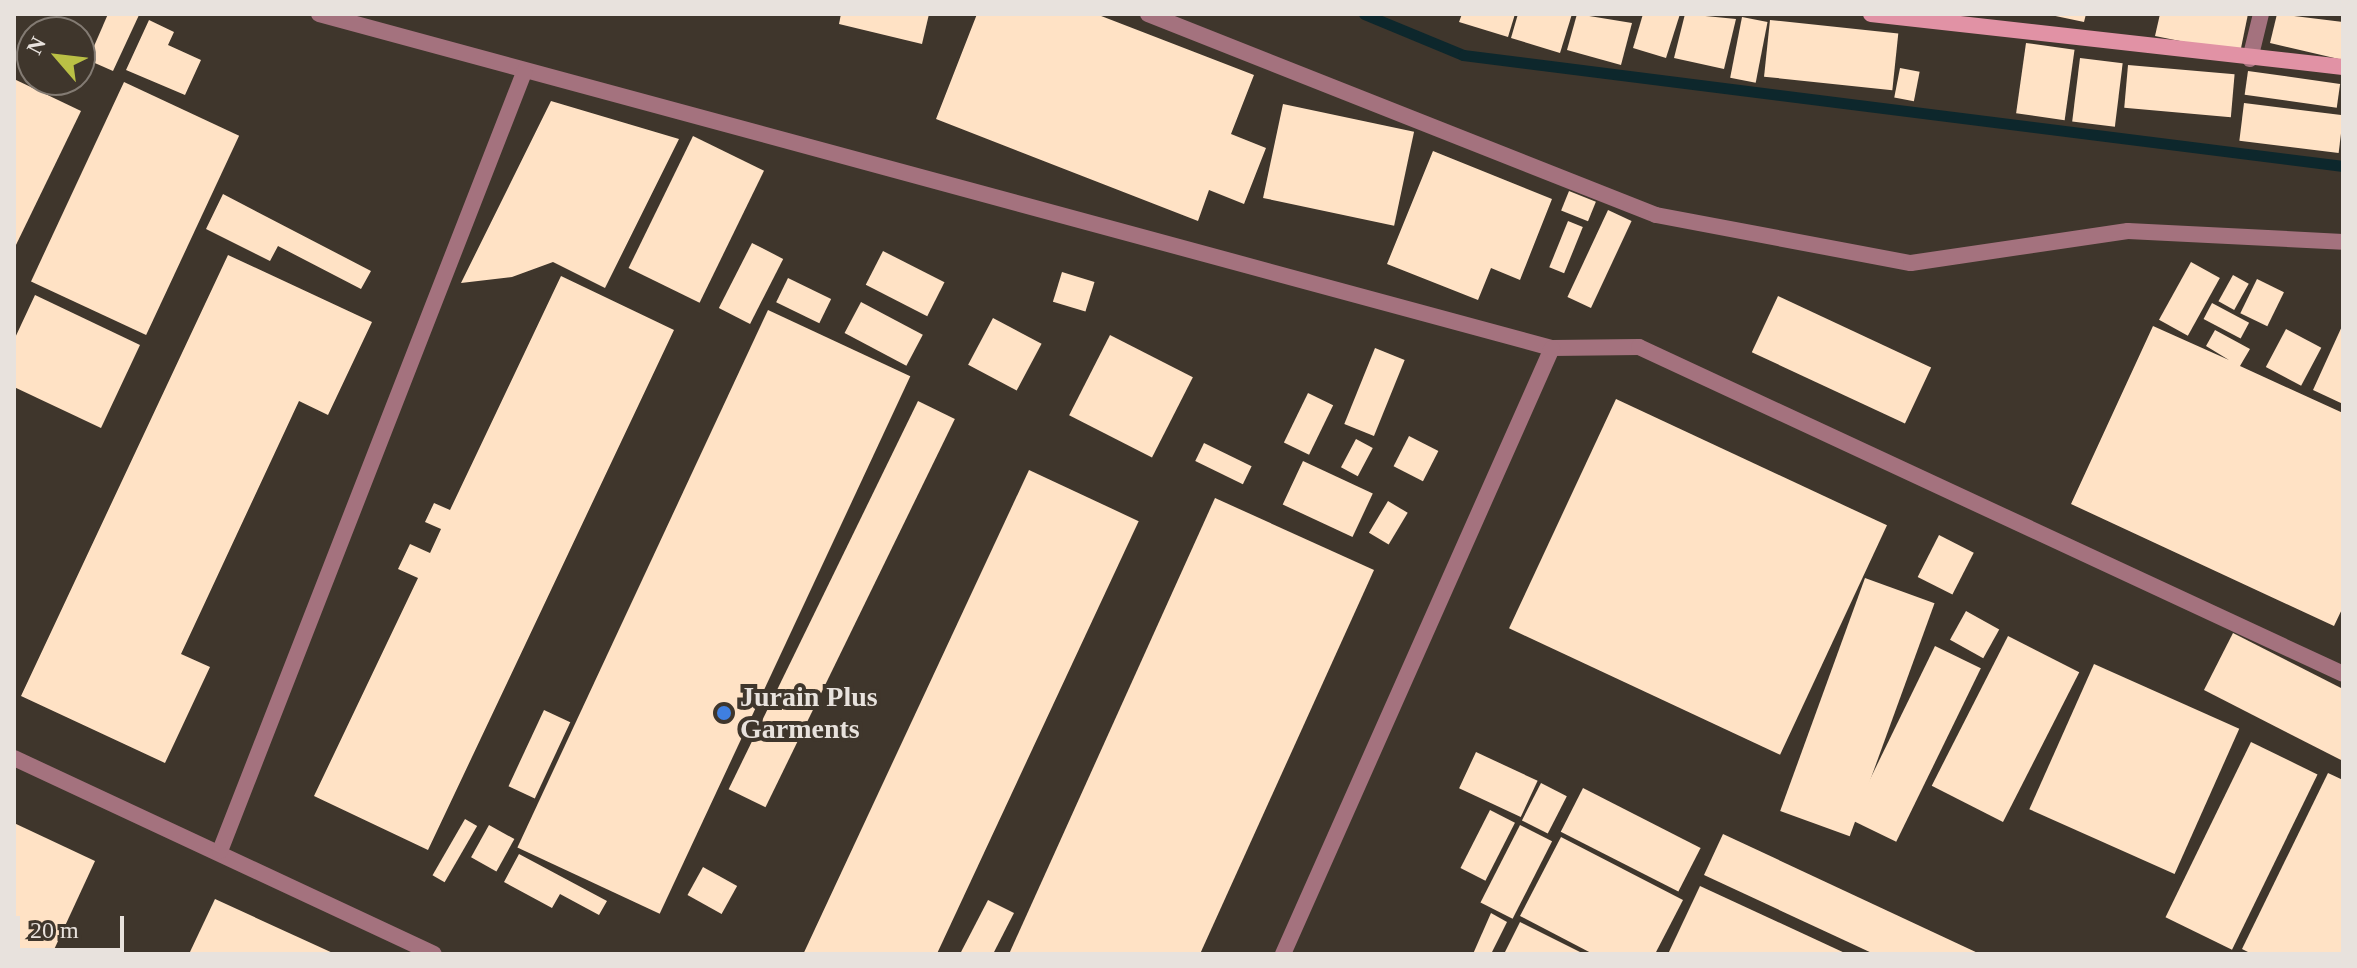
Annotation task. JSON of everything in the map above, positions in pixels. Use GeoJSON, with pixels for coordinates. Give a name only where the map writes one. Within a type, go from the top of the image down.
{"type":"FeatureCollection","features":[{"type":"Feature","properties":{"kind":"street"},"geometry":{"type":"LineString","coordinates":[[319,14],[1552,348],[1639,347],[2343,674]]}},
{"type":"Feature","properties":{"kind":"street"},"geometry":{"type":"LineString","coordinates":[[1148,14],[1656,215],[1911,263],[2128,231],[2343,242]]}},
{"type":"Feature","properties":{"kind":"street"},"geometry":{"type":"LineString","coordinates":[[1871,14],[2250,59],[2343,67]]}},
{"type":"Feature","properties":{"kind":"street"},"geometry":{"type":"LineString","coordinates":[[2250,59],[2261,14]]}},
{"type":"Feature","properties":{"kind":"street"},"geometry":{"type":"LineString","coordinates":[[220,851],[525,70]]}},
{"type":"Feature","properties":{"kind":"street"},"geometry":{"type":"LineString","coordinates":[[1283,954],[1552,348]]}},
{"type":"Feature","properties":{"kind":"street"},"geometry":{"type":"LineString","coordinates":[[14,758],[220,851],[434,954]]}},
{"type":"Feature","properties":{"kind":"building"},"geometry":{"type":"Polygon","coordinates":[[[108,14],[139,15],[113,71],[96,64],[96,42],[108,14]]]}},
{"type":"Feature","properties":{"kind":"building"},"geometry":{"type":"Polygon","coordinates":[[[841,14],[929,14],[922,44],[839,24],[841,14]]]}},
{"type":"Feature","properties":{"kind":"building"},"geometry":{"type":"Polygon","coordinates":[[[977,14],[1096,14],[1254,75],[1231,134],[1266,148],[1244,204],[1209,190],[1198,221],[936,119],[977,14]]]}},
{"type":"Feature","properties":{"kind":"building"},"geometry":{"type":"Polygon","coordinates":[[[1462,14],[1515,14],[1508,37],[1459,22],[1462,14]]]}},
{"type":"Feature","properties":{"kind":"building"},"geometry":{"type":"Polygon","coordinates":[[[1518,14],[1572,14],[1560,53],[1511,38],[1518,14]]]}},
{"type":"Feature","properties":{"kind":"building"},"geometry":{"type":"Polygon","coordinates":[[[1577,14],[1632,23],[1621,65],[1567,50],[1577,14]]]}},
{"type":"Feature","properties":{"kind":"building"},"geometry":{"type":"Polygon","coordinates":[[[1643,14],[1680,14],[1666,58],[1633,48],[1643,14]]]}},
{"type":"Feature","properties":{"kind":"building"},"geometry":{"type":"Polygon","coordinates":[[[1685,14],[1736,19],[1724,69],[1674,58],[1685,14]]]}},
{"type":"Feature","properties":{"kind":"building"},"geometry":{"type":"Polygon","coordinates":[[[2046,14],[2086,14],[2084,22],[2046,14]]]}},
{"type":"Feature","properties":{"kind":"building"},"geometry":{"type":"Polygon","coordinates":[[[2160,14],[2248,14],[2240,53],[2155,36],[2160,14]]]}},
{"type":"Feature","properties":{"kind":"building"},"geometry":{"type":"Polygon","coordinates":[[[2277,14],[2343,22],[2343,60],[2270,43],[2277,14]]]}},
{"type":"Feature","properties":{"kind":"building"},"geometry":{"type":"Polygon","coordinates":[[[1742,17],[1768,22],[1756,83],[1730,78],[1742,17]]]}},
{"type":"Feature","properties":{"kind":"building"},"geometry":{"type":"Polygon","coordinates":[[[149,20],[174,32],[168,45],[201,60],[185,95],[126,70],[149,20]]]}},
{"type":"Feature","properties":{"kind":"building"},"geometry":{"type":"Polygon","coordinates":[[[1770,20],[1898,33],[1892,90],[1764,77],[1770,20]]]}},
{"type":"Feature","properties":{"kind":"building"},"geometry":{"type":"Polygon","coordinates":[[[2026,43],[2075,50],[2065,120],[2016,113],[2026,43]]]}},
{"type":"Feature","properties":{"kind":"building"},"geometry":{"type":"Polygon","coordinates":[[[2080,58],[2123,63],[2115,127],[2072,122],[2080,58]]]}},
{"type":"Feature","properties":{"kind":"building"},"geometry":{"type":"Polygon","coordinates":[[[2128,65],[2235,74],[2231,117],[2124,108],[2128,65]]]}},
{"type":"Feature","properties":{"kind":"building"},"geometry":{"type":"Polygon","coordinates":[[[1900,68],[1920,72],[1914,101],[1894,97],[1900,68]]]}},
{"type":"Feature","properties":{"kind":"building"},"geometry":{"type":"Polygon","coordinates":[[[2248,71],[2340,84],[2337,108],[2245,95],[2248,71]]]}},
{"type":"Feature","properties":{"kind":"building"},"geometry":{"type":"Polygon","coordinates":[[[14,79],[16,96],[50,96],[81,111],[14,249],[14,79]]]}},
{"type":"Feature","properties":{"kind":"building"},"geometry":{"type":"Polygon","coordinates":[[[124,82],[239,136],[146,335],[31,281],[124,82]]]}},
{"type":"Feature","properties":{"kind":"building"},"geometry":{"type":"Polygon","coordinates":[[[551,101],[679,139],[605,288],[553,262],[512,277],[461,283],[551,101]]]}},
{"type":"Feature","properties":{"kind":"building"},"geometry":{"type":"Polygon","coordinates":[[[2244,103],[2343,115],[2339,153],[2239,141],[2244,103]]]}},
{"type":"Feature","properties":{"kind":"building"},"geometry":{"type":"Polygon","coordinates":[[[1283,104],[1414,132],[1394,226],[1263,198],[1283,104]]]}},
{"type":"Feature","properties":{"kind":"building"},"geometry":{"type":"Polygon","coordinates":[[[693,136],[764,171],[700,303],[629,268],[693,136]]]}},
{"type":"Feature","properties":{"kind":"building"},"geometry":{"type":"Polygon","coordinates":[[[1433,151],[1552,199],[1520,280],[1491,268],[1478,300],[1387,264],[1433,151]]]}},
{"type":"Feature","properties":{"kind":"building"},"geometry":{"type":"Polygon","coordinates":[[[1569,191],[1596,202],[1588,221],[1561,210],[1569,191]]]}},
{"type":"Feature","properties":{"kind":"building"},"geometry":{"type":"Polygon","coordinates":[[[223,194],[371,271],[361,289],[278,246],[270,261],[206,229],[223,194]]]}},
{"type":"Feature","properties":{"kind":"building"},"geometry":{"type":"Polygon","coordinates":[[[1608,210],[1632,221],[1591,308],[1567,297],[1608,210]]]}},
{"type":"Feature","properties":{"kind":"building"},"geometry":{"type":"Polygon","coordinates":[[[1568,221],[1583,227],[1564,273],[1549,267],[1568,221]]]}},
{"type":"Feature","properties":{"kind":"building"},"geometry":{"type":"Polygon","coordinates":[[[752,243],[783,259],[750,324],[719,308],[752,243]]]}},
{"type":"Feature","properties":{"kind":"building"},"geometry":{"type":"Polygon","coordinates":[[[883,251],[944,282],[927,316],[866,285],[883,251]]]}},
{"type":"Feature","properties":{"kind":"building"},"geometry":{"type":"Polygon","coordinates":[[[228,255],[372,322],[328,415],[299,401],[181,654],[210,667],[165,763],[21,696],[228,255]]]}},
{"type":"Feature","properties":{"kind":"building"},"geometry":{"type":"Polygon","coordinates":[[[2191,262],[2220,278],[2188,336],[2159,320],[2191,262]]]}},
{"type":"Feature","properties":{"kind":"building"},"geometry":{"type":"Polygon","coordinates":[[[1062,272],[1095,282],[1085,312],[1053,302],[1062,272]]]}},
{"type":"Feature","properties":{"kind":"building"},"geometry":{"type":"Polygon","coordinates":[[[2233,275],[2249,284],[2234,310],[2218,301],[2233,275]]]}},
{"type":"Feature","properties":{"kind":"building"},"geometry":{"type":"Polygon","coordinates":[[[561,276],[674,330],[428,850],[314,796],[418,578],[398,569],[410,544],[430,553],[441,529],[425,522],[434,503],[450,510],[561,276]]]}},
{"type":"Feature","properties":{"kind":"building"},"geometry":{"type":"Polygon","coordinates":[[[788,278],[831,299],[819,323],[776,302],[788,278]]]}},
{"type":"Feature","properties":{"kind":"building"},"geometry":{"type":"Polygon","coordinates":[[[2257,279],[2284,292],[2267,326],[2240,313],[2257,279]]]}},
{"type":"Feature","properties":{"kind":"building"},"geometry":{"type":"Polygon","coordinates":[[[35,295],[140,345],[101,428],[14,387],[14,340],[35,295]]]}},
{"type":"Feature","properties":{"kind":"building"},"geometry":{"type":"Polygon","coordinates":[[[1778,296],[1931,367],[1905,424],[1752,352],[1778,296]]]}},
{"type":"Feature","properties":{"kind":"building"},"geometry":{"type":"Polygon","coordinates":[[[861,302],[923,335],[906,366],[845,333],[861,302]]]}},
{"type":"Feature","properties":{"kind":"building"},"geometry":{"type":"Polygon","coordinates":[[[2212,303],[2249,323],[2241,339],[2204,319],[2212,303]]]}},
{"type":"Feature","properties":{"kind":"building"},"geometry":{"type":"Polygon","coordinates":[[[768,310],[910,376],[660,914],[517,847],[768,310]]]}},
{"type":"Feature","properties":{"kind":"building"},"geometry":{"type":"Polygon","coordinates":[[[993,318],[1042,344],[1017,391],[968,365],[993,318]]]}},
{"type":"Feature","properties":{"kind":"building"},"geometry":{"type":"Polygon","coordinates":[[[2343,324],[2343,404],[2313,390],[2343,324]]]}},
{"type":"Feature","properties":{"kind":"building"},"geometry":{"type":"Polygon","coordinates":[[[2153,326],[2229,360],[2206,346],[2215,330],[2250,349],[2240,366],[2343,413],[2343,607],[2334,626],[2071,504],[2153,326]]]}},
{"type":"Feature","properties":{"kind":"building"},"geometry":{"type":"Polygon","coordinates":[[[2286,329],[2321,348],[2301,386],[2266,367],[2286,329]]]}},
{"type":"Feature","properties":{"kind":"building"},"geometry":{"type":"Polygon","coordinates":[[[1110,335],[1193,377],[1152,457],[1069,415],[1110,335]]]}},
{"type":"Feature","properties":{"kind":"building"},"geometry":{"type":"Polygon","coordinates":[[[1375,348],[1405,360],[1374,436],[1344,424],[1375,348]]]}},
{"type":"Feature","properties":{"kind":"building"},"geometry":{"type":"Polygon","coordinates":[[[1308,393],[1333,405],[1309,455],[1284,442],[1308,393]]]}},
{"type":"Feature","properties":{"kind":"building"},"geometry":{"type":"Polygon","coordinates":[[[1616,399],[1887,525],[1780,755],[1509,628],[1616,399]]]}},
{"type":"Feature","properties":{"kind":"building"},"geometry":{"type":"Polygon","coordinates":[[[918,401],[955,419],[765,807],[729,789],[918,401]]]}},
{"type":"Feature","properties":{"kind":"building"},"geometry":{"type":"Polygon","coordinates":[[[1409,436],[1438,451],[1423,481],[1394,466],[1409,436]]]}},
{"type":"Feature","properties":{"kind":"building"},"geometry":{"type":"Polygon","coordinates":[[[1356,439],[1373,448],[1358,476],[1341,467],[1356,439]]]}},
{"type":"Feature","properties":{"kind":"building"},"geometry":{"type":"Polygon","coordinates":[[[1204,443],[1252,466],[1243,484],[1195,461],[1204,443]]]}},
{"type":"Feature","properties":{"kind":"building"},"geometry":{"type":"Polygon","coordinates":[[[1303,461],[1373,494],[1353,537],[1283,505],[1303,461]]]}},
{"type":"Feature","properties":{"kind":"building"},"geometry":{"type":"Polygon","coordinates":[[[1029,470],[1139,521],[937,954],[804,953],[1029,470]]]}},
{"type":"Feature","properties":{"kind":"building"},"geometry":{"type":"Polygon","coordinates":[[[1215,498],[1374,570],[1200,954],[1009,954],[1215,498]]]}},
{"type":"Feature","properties":{"kind":"building"},"geometry":{"type":"Polygon","coordinates":[[[1388,501],[1408,513],[1389,545],[1369,533],[1388,501]]]}},
{"type":"Feature","properties":{"kind":"building"},"geometry":{"type":"Polygon","coordinates":[[[1939,535],[1974,553],[1952,595],[1918,577],[1939,535]]]}},
{"type":"Feature","properties":{"kind":"building"},"geometry":{"type":"Polygon","coordinates":[[[1865,578],[1935,603],[1850,836],[1780,811],[1865,578]]]}},
{"type":"Feature","properties":{"kind":"building"},"geometry":{"type":"Polygon","coordinates":[[[1966,611],[1999,629],[1983,658],[1950,640],[1966,611]]]}},
{"type":"Feature","properties":{"kind":"building"},"geometry":{"type":"Polygon","coordinates":[[[2233,633],[2343,689],[2343,761],[2204,690],[2233,633]]]}},
{"type":"Feature","properties":{"kind":"building"},"geometry":{"type":"Polygon","coordinates":[[[2008,636],[2079,672],[2003,822],[1932,786],[2008,636]]]}},
{"type":"Feature","properties":{"kind":"building"},"geometry":{"type":"Polygon","coordinates":[[[1935,646],[1981,668],[1896,842],[1850,819],[1935,646]]]}},
{"type":"Feature","properties":{"kind":"building"},"geometry":{"type":"Polygon","coordinates":[[[2094,664],[2239,729],[2175,874],[2029,809],[2094,664]]]}},
{"type":"Feature","properties":{"kind":"building"},"geometry":{"type":"Polygon","coordinates":[[[544,710],[570,722],[535,798],[509,786],[544,710]]]}},
{"type":"Feature","properties":{"kind":"building"},"geometry":{"type":"Polygon","coordinates":[[[2251,742],[2318,774],[2232,950],[2166,917],[2251,742]]]}},
{"type":"Feature","properties":{"kind":"building"},"geometry":{"type":"Polygon","coordinates":[[[1476,752],[1538,781],[1521,817],[1459,788],[1476,752]]]}},
{"type":"Feature","properties":{"kind":"building"},"geometry":{"type":"Polygon","coordinates":[[[2328,773],[2343,780],[2343,954],[2252,954],[2242,949],[2328,773]]]}},
{"type":"Feature","properties":{"kind":"building"},"geometry":{"type":"Polygon","coordinates":[[[1541,783],[1567,796],[1548,834],[1522,820],[1541,783]]]}},
{"type":"Feature","properties":{"kind":"building"},"geometry":{"type":"Polygon","coordinates":[[[1583,788],[1701,848],[1678,892],[1561,832],[1583,788]]]}},
{"type":"Feature","properties":{"kind":"building"},"geometry":{"type":"Polygon","coordinates":[[[1490,810],[1515,823],[1485,881],[1460,868],[1490,810]]]}},
{"type":"Feature","properties":{"kind":"building"},"geometry":{"type":"Polygon","coordinates":[[[465,819],[477,826],[445,882],[432,875],[465,819]]]}},
{"type":"Feature","properties":{"kind":"building"},"geometry":{"type":"Polygon","coordinates":[[[14,823],[95,861],[52,954],[14,954],[14,823]]]}},
{"type":"Feature","properties":{"kind":"building"},"geometry":{"type":"Polygon","coordinates":[[[489,825],[514,839],[496,871],[471,857],[489,825]]]}},
{"type":"Feature","properties":{"kind":"building"},"geometry":{"type":"Polygon","coordinates":[[[1520,825],[1552,841],[1513,919],[1481,903],[1520,825]]]}},
{"type":"Feature","properties":{"kind":"building"},"geometry":{"type":"Polygon","coordinates":[[[1723,834],[1980,954],[1874,954],[1704,875],[1723,834]]]}},
{"type":"Feature","properties":{"kind":"building"},"geometry":{"type":"Polygon","coordinates":[[[1561,837],[1683,900],[1655,954],[1593,954],[1520,916],[1561,837]]]}},
{"type":"Feature","properties":{"kind":"building"},"geometry":{"type":"Polygon","coordinates":[[[519,854],[607,901],[599,915],[560,894],[552,908],[504,882],[519,854]]]}},
{"type":"Feature","properties":{"kind":"building"},"geometry":{"type":"Polygon","coordinates":[[[703,867],[737,886],[722,914],[687,895],[703,867]]]}},
{"type":"Feature","properties":{"kind":"building"},"geometry":{"type":"Polygon","coordinates":[[[1700,886],[1847,954],[1668,954],[1700,886]]]}},
{"type":"Feature","properties":{"kind":"building"},"geometry":{"type":"Polygon","coordinates":[[[215,899],[335,954],[189,954],[215,899]]]}},
{"type":"Feature","properties":{"kind":"building"},"geometry":{"type":"Polygon","coordinates":[[[988,900],[1014,913],[993,954],[960,954],[988,900]]]}},
{"type":"Feature","properties":{"kind":"building"},"geometry":{"type":"Polygon","coordinates":[[[1491,913],[1507,922],[1491,954],[1473,954],[1491,913]]]}},
{"type":"Feature","properties":{"kind":"building"},"geometry":{"type":"Polygon","coordinates":[[[1520,922],[1584,954],[1504,954],[1520,922]]]}},
{"type":"Feature","properties":{"kind":"waterway"},"geometry":{"type":"LineString","coordinates":[[1364,14],[1463,55],[2343,166]]}},
{"type":"Feature","properties":{"kind":"place","name":"Jurain Plus Garments"},"geometry":{"type":"Point","coordinates":[724,713]}}]}
